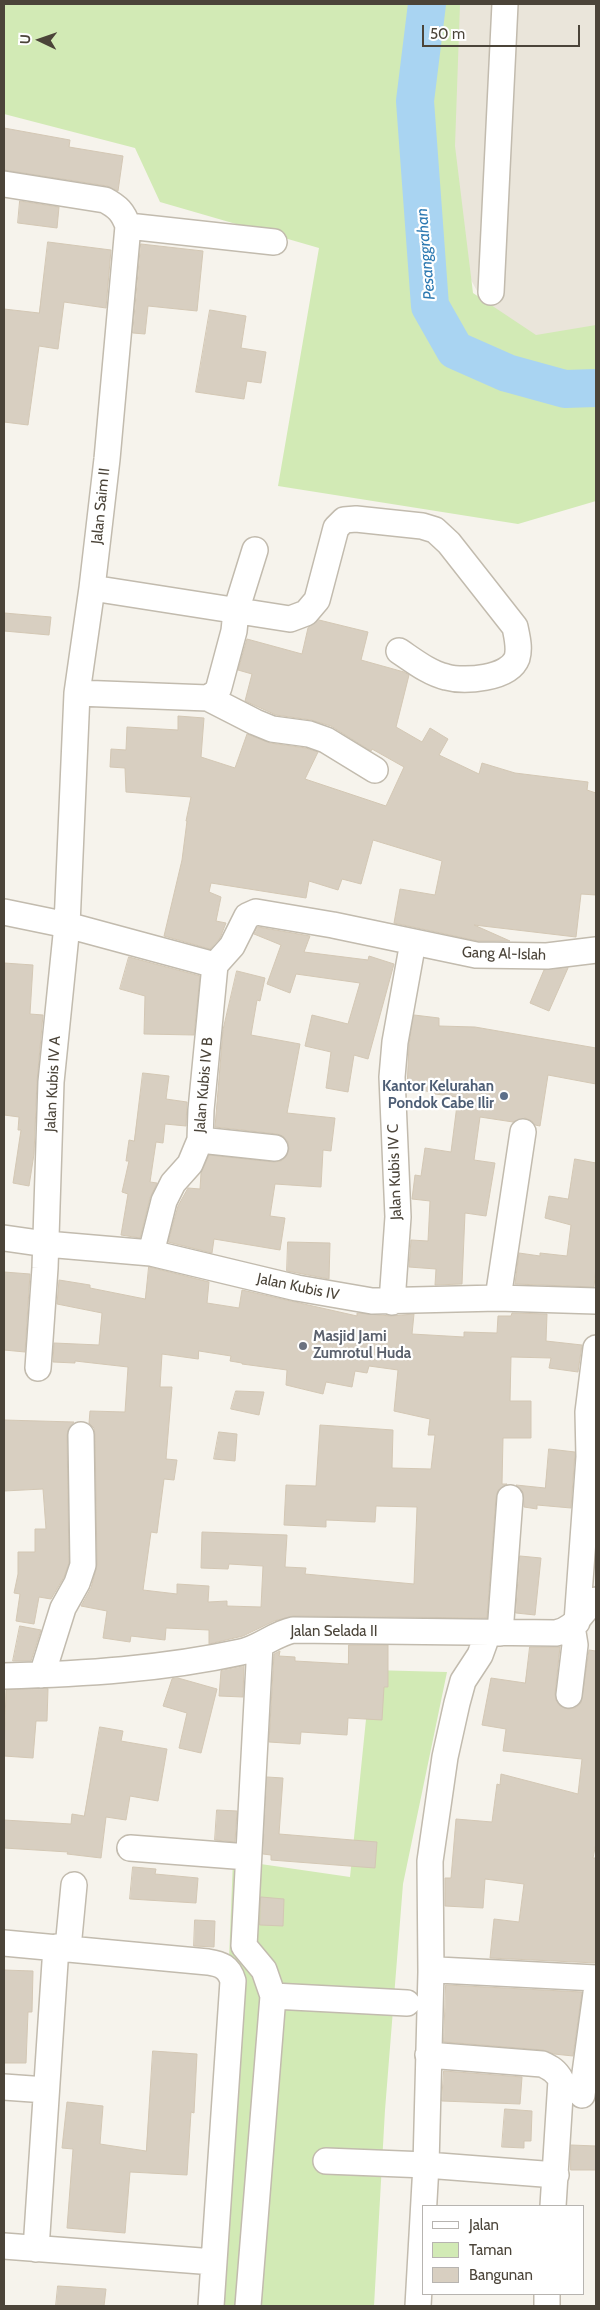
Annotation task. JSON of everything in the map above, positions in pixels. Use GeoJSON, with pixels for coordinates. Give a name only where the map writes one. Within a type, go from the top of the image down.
{"type":"FeatureCollection","features":[{"type":"Feature","properties":{"kind":"street"},"geometry":{"type":"LineString","coordinates":[[491,292],[505,4]]}},
{"type":"Feature","properties":{"kind":"street"},"geometry":{"type":"LineString","coordinates":[[4,184],[104,200],[118,207],[124,215],[128,226],[274,242]]}},
{"type":"Feature","properties":{"kind":"street","name":"Jalan Saim II"},"geometry":{"type":"LineString","coordinates":[[66,925],[77,694],[107,459],[128,226]]}},
{"type":"Feature","properties":{"kind":"street"},"geometry":{"type":"LineString","coordinates":[[92,588],[290,620],[306,613],[317,600],[336,528],[344,520],[356,519],[422,526],[435,530],[449,543],[515,627],[518,643],[516,659],[508,669],[496,675],[463,680],[445,677],[426,669],[399,651]]}},
{"type":"Feature","properties":{"kind":"street"},"geometry":{"type":"LineString","coordinates":[[208,698],[217,692],[234,631],[236,611],[255,550]]}},
{"type":"Feature","properties":{"kind":"street"},"geometry":{"type":"LineString","coordinates":[[77,694],[208,698],[272,729],[309,734],[326,740],[375,770]]}},
{"type":"Feature","properties":{"kind":"street"},"geometry":{"type":"LineString","coordinates":[[4,912],[66,925],[215,964]]}},
{"type":"Feature","properties":{"kind":"street","name":"Gang Al-Islah"},"geometry":{"type":"LineString","coordinates":[[215,964],[232,946],[247,916],[256,912],[323,923],[456,952],[497,956],[547,956],[596,950]]}},
{"type":"Feature","properties":{"kind":"street","name":"Jalan Kubis IV A"},"geometry":{"type":"LineString","coordinates":[[38,1368],[46,1244],[51,1082],[66,925]]}},
{"type":"Feature","properties":{"kind":"street","name":"Jalan Kubis IV C"},"geometry":{"type":"LineString","coordinates":[[392,1302],[398,1217],[392,1077],[395,1042],[413,942]]}},
{"type":"Feature","properties":{"kind":"street","name":"Jalan Kubis IV B"},"geometry":{"type":"LineString","coordinates":[[151,1253],[164,1200],[173,1183],[190,1164],[200,1140],[200,1110],[215,964]]}},
{"type":"Feature","properties":{"kind":"street"},"geometry":{"type":"LineString","coordinates":[[498,1298],[523,1132]]}},
{"type":"Feature","properties":{"kind":"street"},"geometry":{"type":"LineString","coordinates":[[200,1140],[275,1148]]}},
{"type":"Feature","properties":{"kind":"street","name":"Jalan Kubis IV"},"geometry":{"type":"LineString","coordinates":[[4,1238],[46,1244],[151,1253],[296,1288],[342,1297],[392,1302],[498,1298],[596,1302]]}},
{"type":"Feature","properties":{"kind":"street"},"geometry":{"type":"LineString","coordinates":[[569,1695],[575,1645],[575,1624],[589,1457],[588,1412],[596,1348]]}},
{"type":"Feature","properties":{"kind":"street"},"geometry":{"type":"LineString","coordinates":[[42,1675],[63,1608],[77,1583],[82,1565],[81,1435]]}},
{"type":"Feature","properties":{"kind":"street"},"geometry":{"type":"LineString","coordinates":[[424,2205],[431,1972],[430,1861],[445,1757],[462,1681],[494,1633],[510,1498]]}},
{"type":"Feature","properties":{"kind":"street"},"geometry":{"type":"LineString","coordinates":[[575,1624],[586,1608],[596,1600]]}},
{"type":"Feature","properties":{"kind":"street","name":"Jalan Selada II"},"geometry":{"type":"LineString","coordinates":[[4,1676],[103,1672],[172,1664],[240,1653],[260,1645],[283,1632],[293,1630],[556,1633],[565,1631],[575,1624]]}},
{"type":"Feature","properties":{"kind":"street"},"geometry":{"type":"LineString","coordinates":[[248,2306],[273,1996],[264,1970],[244,1946],[260,1645]]}},
{"type":"Feature","properties":{"kind":"street"},"geometry":{"type":"LineString","coordinates":[[130,1848],[248,1857]]}},
{"type":"Feature","properties":{"kind":"street"},"geometry":{"type":"LineString","coordinates":[[36,2249],[46,2090],[62,1947],[74,1885]]}},
{"type":"Feature","properties":{"kind":"street"},"geometry":{"type":"LineString","coordinates":[[4,1943],[208,1962],[225,1967],[231,1974],[233,1981],[211,2306]]}},
{"type":"Feature","properties":{"kind":"street"},"geometry":{"type":"LineString","coordinates":[[431,1972],[438,1970],[596,1978]]}},
{"type":"Feature","properties":{"kind":"street"},"geometry":{"type":"LineString","coordinates":[[554,2205],[556,2175],[579,2094],[596,1993]]}},
{"type":"Feature","properties":{"kind":"street"},"geometry":{"type":"LineString","coordinates":[[273,1996],[407,2003]]}},
{"type":"Feature","properties":{"kind":"street"},"geometry":{"type":"LineString","coordinates":[[428,2056],[542,2064],[552,2068],[558,2073],[561,2080],[579,2094]]}},
{"type":"Feature","properties":{"kind":"street"},"geometry":{"type":"LineString","coordinates":[[4,2087],[46,2090]]}},
{"type":"Feature","properties":{"kind":"street"},"geometry":{"type":"LineString","coordinates":[[326,2161],[426,2165],[556,2175]]}},
{"type":"Feature","properties":{"kind":"street"},"geometry":{"type":"LineString","coordinates":[[418,2306],[422,2236]]}},
{"type":"Feature","properties":{"kind":"street"},"geometry":{"type":"LineString","coordinates":[[4,2246],[214,2262]]}},
{"type":"Feature","properties":{"kind":"shaded area"},"geometry":{"type":"Polygon","coordinates":[[[444,4],[596,4],[596,394],[516,364],[469,276],[432,47],[444,4]]]}},
{"type":"Feature","properties":{"kind":"green space"},"geometry":{"type":"Polygon","coordinates":[[[4,4],[460,4],[455,146],[473,293],[536,335],[596,325],[596,501],[518,524],[278,486],[319,248],[160,202],[135,148],[4,114],[4,4]]]}},
{"type":"Feature","properties":{"kind":"green space"},"geometry":{"type":"Polygon","coordinates":[[[371,1670],[447,1672],[403,1884],[385,2110],[374,2306],[215,2306],[233,1860],[350,1877],[371,1670]]]}},
{"type":"Feature","properties":{"kind":"building"},"geometry":{"type":"Polygon","coordinates":[[[4,128],[70,140],[69,147],[123,156],[118,191],[107,186],[4,170],[4,128]]]}},
{"type":"Feature","properties":{"kind":"building"},"geometry":{"type":"Polygon","coordinates":[[[20,201],[59,207],[57,228],[18,223],[20,201]]]}},
{"type":"Feature","properties":{"kind":"building"},"geometry":{"type":"Polygon","coordinates":[[[48,242],[111,250],[106,308],[64,302],[58,349],[39,346],[28,425],[4,422],[4,309],[39,313],[48,242]]]}},
{"type":"Feature","properties":{"kind":"building"},"geometry":{"type":"Polygon","coordinates":[[[141,244],[203,251],[197,311],[148,306],[145,334],[133,333],[141,244]]]}},
{"type":"Feature","properties":{"kind":"building"},"geometry":{"type":"Polygon","coordinates":[[[210,310],[246,316],[241,348],[266,352],[261,383],[247,381],[244,399],[196,392],[210,310]]]}},
{"type":"Feature","properties":{"kind":"building"},"geometry":{"type":"Polygon","coordinates":[[[4,613],[51,617],[49,635],[4,631],[4,613]]]}},
{"type":"Feature","properties":{"kind":"building"},"geometry":{"type":"Polygon","coordinates":[[[319,620],[368,632],[361,660],[409,675],[396,727],[422,742],[430,728],[448,739],[439,755],[479,774],[482,763],[515,773],[588,782],[587,790],[596,793],[596,895],[581,894],[576,937],[474,925],[510,941],[478,941],[394,923],[400,889],[435,895],[442,861],[373,840],[361,884],[342,879],[338,890],[309,881],[306,898],[211,883],[209,892],[221,897],[216,921],[226,923],[220,938],[210,949],[164,936],[182,860],[186,821],[191,797],[126,792],[125,768],[110,767],[111,749],[126,750],[127,727],[178,730],[178,716],[204,718],[201,757],[235,768],[247,734],[270,743],[306,748],[318,752],[305,779],[386,806],[404,767],[372,749],[371,751],[331,726],[311,720],[276,715],[245,701],[252,674],[238,670],[247,639],[302,654],[308,628],[319,620]]]}},
{"type":"Feature","properties":{"kind":"building"},"geometry":{"type":"Polygon","coordinates":[[[258,927],[310,936],[304,952],[368,960],[369,956],[394,964],[368,1059],[354,1055],[348,1092],[326,1088],[331,1052],[305,1046],[312,1015],[348,1024],[360,983],[296,974],[290,993],[267,984],[281,945],[254,934],[258,927]]]}},
{"type":"Feature","properties":{"kind":"building"},"geometry":{"type":"Polygon","coordinates":[[[129,957],[200,976],[194,1035],[144,1034],[145,996],[120,989],[129,957]]]}},
{"type":"Feature","properties":{"kind":"building"},"geometry":{"type":"Polygon","coordinates":[[[4,963],[33,965],[30,1014],[43,1015],[37,1081],[34,1154],[29,1186],[13,1183],[21,1130],[18,1130],[19,1117],[4,1115],[4,963]]]}},
{"type":"Feature","properties":{"kind":"building"},"geometry":{"type":"Polygon","coordinates":[[[568,968],[549,1011],[530,1003],[544,970],[568,968]]]}},
{"type":"Feature","properties":{"kind":"building"},"geometry":{"type":"Polygon","coordinates":[[[237,971],[265,978],[260,1001],[257,1000],[251,1035],[300,1044],[287,1113],[335,1118],[331,1151],[323,1150],[321,1187],[275,1184],[270,1216],[285,1218],[280,1250],[214,1239],[212,1253],[168,1242],[178,1206],[188,1188],[200,1189],[201,1173],[209,1155],[274,1162],[281,1161],[286,1157],[289,1149],[288,1142],[283,1136],[277,1134],[215,1127],[223,1030],[237,971]]]}},
{"type":"Feature","properties":{"kind":"building"},"geometry":{"type":"Polygon","coordinates":[[[414,1015],[439,1018],[439,1026],[475,1027],[596,1048],[596,1084],[548,1075],[540,1126],[525,1118],[513,1122],[480,1117],[474,1160],[495,1163],[486,1216],[465,1213],[462,1284],[435,1285],[436,1269],[409,1267],[411,1240],[428,1241],[430,1201],[412,1199],[415,1175],[421,1176],[425,1148],[451,1152],[458,1097],[407,1089],[409,1044],[414,1015]]]}},
{"type":"Feature","properties":{"kind":"building"},"geometry":{"type":"Polygon","coordinates":[[[143,1073],[169,1076],[166,1099],[187,1102],[186,1126],[165,1124],[163,1143],[156,1142],[150,1182],[157,1183],[150,1198],[140,1238],[121,1235],[128,1194],[122,1192],[129,1161],[126,1161],[129,1140],[134,1141],[143,1073]]]}},
{"type":"Feature","properties":{"kind":"building"},"geometry":{"type":"Polygon","coordinates":[[[575,1159],[596,1163],[596,1267],[594,1287],[515,1284],[519,1253],[540,1256],[540,1253],[567,1256],[571,1225],[545,1218],[549,1196],[568,1199],[575,1159]]]}},
{"type":"Feature","properties":{"kind":"building"},"geometry":{"type":"Polygon","coordinates":[[[288,1242],[330,1243],[329,1279],[287,1271],[288,1242]]]}},
{"type":"Feature","properties":{"kind":"building"},"geometry":{"type":"Polygon","coordinates":[[[149,1267],[209,1282],[207,1303],[239,1308],[242,1290],[357,1316],[357,1313],[391,1316],[414,1314],[412,1334],[464,1337],[464,1332],[497,1333],[498,1316],[511,1316],[512,1313],[547,1314],[546,1341],[582,1345],[578,1372],[549,1368],[551,1358],[511,1357],[510,1401],[531,1401],[531,1438],[503,1438],[502,1484],[507,1484],[498,1490],[496,1497],[487,1618],[293,1616],[274,1621],[243,1636],[209,1644],[209,1630],[166,1628],[165,1640],[131,1636],[130,1642],[103,1638],[107,1611],[81,1606],[91,1588],[97,1565],[95,1435],[94,1428],[89,1423],[90,1411],[125,1412],[128,1367],[75,1361],[75,1363],[53,1362],[54,1343],[99,1345],[102,1313],[57,1304],[59,1280],[90,1285],[90,1288],[145,1299],[149,1267]],[[199,1351],[198,1359],[162,1354],[160,1387],[172,1387],[166,1459],[177,1460],[174,1480],[164,1479],[157,1533],[151,1532],[143,1590],[177,1594],[177,1584],[209,1586],[208,1602],[227,1601],[227,1606],[261,1607],[263,1566],[229,1564],[228,1569],[201,1568],[202,1532],[287,1535],[285,1567],[306,1568],[305,1574],[414,1584],[417,1507],[376,1506],[375,1522],[326,1520],[326,1527],[284,1525],[286,1485],[316,1486],[320,1425],[393,1430],[392,1468],[431,1469],[435,1435],[428,1435],[430,1419],[394,1411],[398,1370],[369,1366],[367,1373],[355,1371],[352,1387],[326,1382],[323,1394],[286,1385],[287,1370],[230,1361],[231,1356],[199,1351]]]}},
{"type":"Feature","properties":{"kind":"building"},"geometry":{"type":"Polygon","coordinates":[[[4,1272],[30,1274],[25,1352],[4,1350],[4,1272]]]}},
{"type":"Feature","properties":{"kind":"building"},"geometry":{"type":"Polygon","coordinates":[[[236,1391],[264,1392],[259,1415],[231,1409],[236,1391]]]}},
{"type":"Feature","properties":{"kind":"building"},"geometry":{"type":"Polygon","coordinates":[[[4,1420],[74,1422],[69,1428],[67,1435],[69,1563],[64,1577],[51,1599],[39,1597],[34,1624],[16,1621],[20,1594],[14,1593],[18,1574],[18,1552],[35,1552],[35,1529],[46,1529],[43,1489],[4,1491],[4,1420]]]}},
{"type":"Feature","properties":{"kind":"building"},"geometry":{"type":"Polygon","coordinates":[[[219,1432],[237,1434],[235,1461],[214,1459],[219,1432]]]}},
{"type":"Feature","properties":{"kind":"building"},"geometry":{"type":"Polygon","coordinates":[[[549,1449],[575,1452],[571,1508],[537,1505],[537,1509],[524,1507],[523,1492],[516,1485],[545,1488],[549,1449]]]}},
{"type":"Feature","properties":{"kind":"building"},"geometry":{"type":"Polygon","coordinates":[[[520,1556],[541,1558],[535,1615],[516,1613],[520,1556]]]}},
{"type":"Feature","properties":{"kind":"building"},"geometry":{"type":"Polygon","coordinates":[[[20,1626],[41,1630],[31,1661],[13,1661],[20,1626]]]}},
{"type":"Feature","properties":{"kind":"building"},"geometry":{"type":"Polygon","coordinates":[[[349,1645],[388,1645],[388,1687],[384,1687],[382,1720],[348,1718],[347,1735],[301,1732],[300,1744],[269,1742],[274,1654],[280,1651],[279,1656],[295,1657],[295,1661],[348,1664],[349,1645]]]}},
{"type":"Feature","properties":{"kind":"building"},"geometry":{"type":"Polygon","coordinates":[[[530,1647],[560,1647],[555,1694],[560,1706],[568,1709],[575,1708],[581,1703],[589,1650],[596,1651],[596,1843],[593,1858],[596,1858],[596,1963],[490,1958],[494,1919],[519,1922],[524,1884],[485,1879],[483,1908],[445,1906],[445,1878],[451,1878],[456,1819],[492,1822],[497,1784],[500,1785],[501,1774],[578,1794],[582,1759],[503,1751],[506,1729],[482,1725],[491,1678],[525,1683],[530,1647]]]}},
{"type":"Feature","properties":{"kind":"building"},"geometry":{"type":"Polygon","coordinates":[[[244,1666],[243,1697],[219,1696],[221,1671],[244,1666]]]}},
{"type":"Feature","properties":{"kind":"building"},"geometry":{"type":"Polygon","coordinates":[[[178,1678],[217,1689],[201,1753],[179,1748],[187,1713],[163,1706],[172,1679],[178,1678]]]}},
{"type":"Feature","properties":{"kind":"building"},"geometry":{"type":"Polygon","coordinates":[[[48,1689],[47,1721],[36,1721],[33,1758],[4,1756],[6,1690],[48,1689]]]}},
{"type":"Feature","properties":{"kind":"building"},"geometry":{"type":"Polygon","coordinates":[[[100,1727],[123,1731],[121,1741],[167,1749],[158,1801],[130,1796],[126,1820],[106,1817],[101,1858],[67,1854],[68,1852],[4,1848],[4,1820],[71,1824],[72,1814],[84,1816],[100,1727]]]}},
{"type":"Feature","properties":{"kind":"building"},"geometry":{"type":"Polygon","coordinates":[[[267,1777],[283,1778],[279,1834],[377,1842],[375,1868],[271,1860],[271,1855],[263,1854],[267,1777]]]}},
{"type":"Feature","properties":{"kind":"building"},"geometry":{"type":"Polygon","coordinates":[[[217,1810],[237,1811],[235,1842],[215,1840],[217,1810]]]}},
{"type":"Feature","properties":{"kind":"building"},"geometry":{"type":"Polygon","coordinates":[[[133,1867],[156,1869],[155,1874],[198,1878],[196,1903],[130,1899],[133,1867]]]}},
{"type":"Feature","properties":{"kind":"building"},"geometry":{"type":"Polygon","coordinates":[[[261,1897],[284,1899],[283,1926],[260,1925],[261,1897]]]}},
{"type":"Feature","properties":{"kind":"building"},"geometry":{"type":"Polygon","coordinates":[[[195,1920],[215,1921],[214,1947],[194,1946],[195,1920]]]}},
{"type":"Feature","properties":{"kind":"building"},"geometry":{"type":"Polygon","coordinates":[[[4,1970],[33,1971],[32,2012],[28,2012],[26,2063],[4,2063],[4,1970]]]}},
{"type":"Feature","properties":{"kind":"building"},"geometry":{"type":"Polygon","coordinates":[[[446,1985],[582,1992],[573,2056],[554,2054],[543,2050],[444,2042],[446,1985]]]}},
{"type":"Feature","properties":{"kind":"building"},"geometry":{"type":"Polygon","coordinates":[[[153,2051],[197,2054],[194,2113],[191,2112],[187,2175],[130,2172],[125,2233],[67,2228],[73,2149],[62,2148],[67,2102],[103,2106],[100,2144],[146,2151],[153,2051]]]}},
{"type":"Feature","properties":{"kind":"building"},"geometry":{"type":"Polygon","coordinates":[[[444,2071],[522,2077],[520,2104],[442,2101],[444,2071]]]}},
{"type":"Feature","properties":{"kind":"building"},"geometry":{"type":"Polygon","coordinates":[[[505,2109],[532,2111],[531,2141],[524,2141],[524,2148],[502,2147],[505,2109]]]}},
{"type":"Feature","properties":{"kind":"building"},"geometry":{"type":"Polygon","coordinates":[[[571,2145],[596,2146],[596,2170],[571,2170],[571,2145]]]}},
{"type":"Feature","properties":{"kind":"building"},"geometry":{"type":"Polygon","coordinates":[[[58,2286],[106,2289],[104,2306],[56,2306],[58,2286]]]}},
{"type":"Feature","properties":{"kind":"waterway","name":"Pesanggrahan"},"geometry":{"type":"LineString","coordinates":[[427,4],[415,101],[430,306],[455,350],[507,373],[565,389],[596,388]]}},
{"type":"Feature","properties":{"kind":"place","name":"Kantor Kelurahan Pondok Cabe Ilir"},"geometry":{"type":"Point","coordinates":[504,1096]}},
{"type":"Feature","properties":{"kind":"place","name":"Masjid Jami Zumrotul Huda"},"geometry":{"type":"Point","coordinates":[303,1346]}}]}
